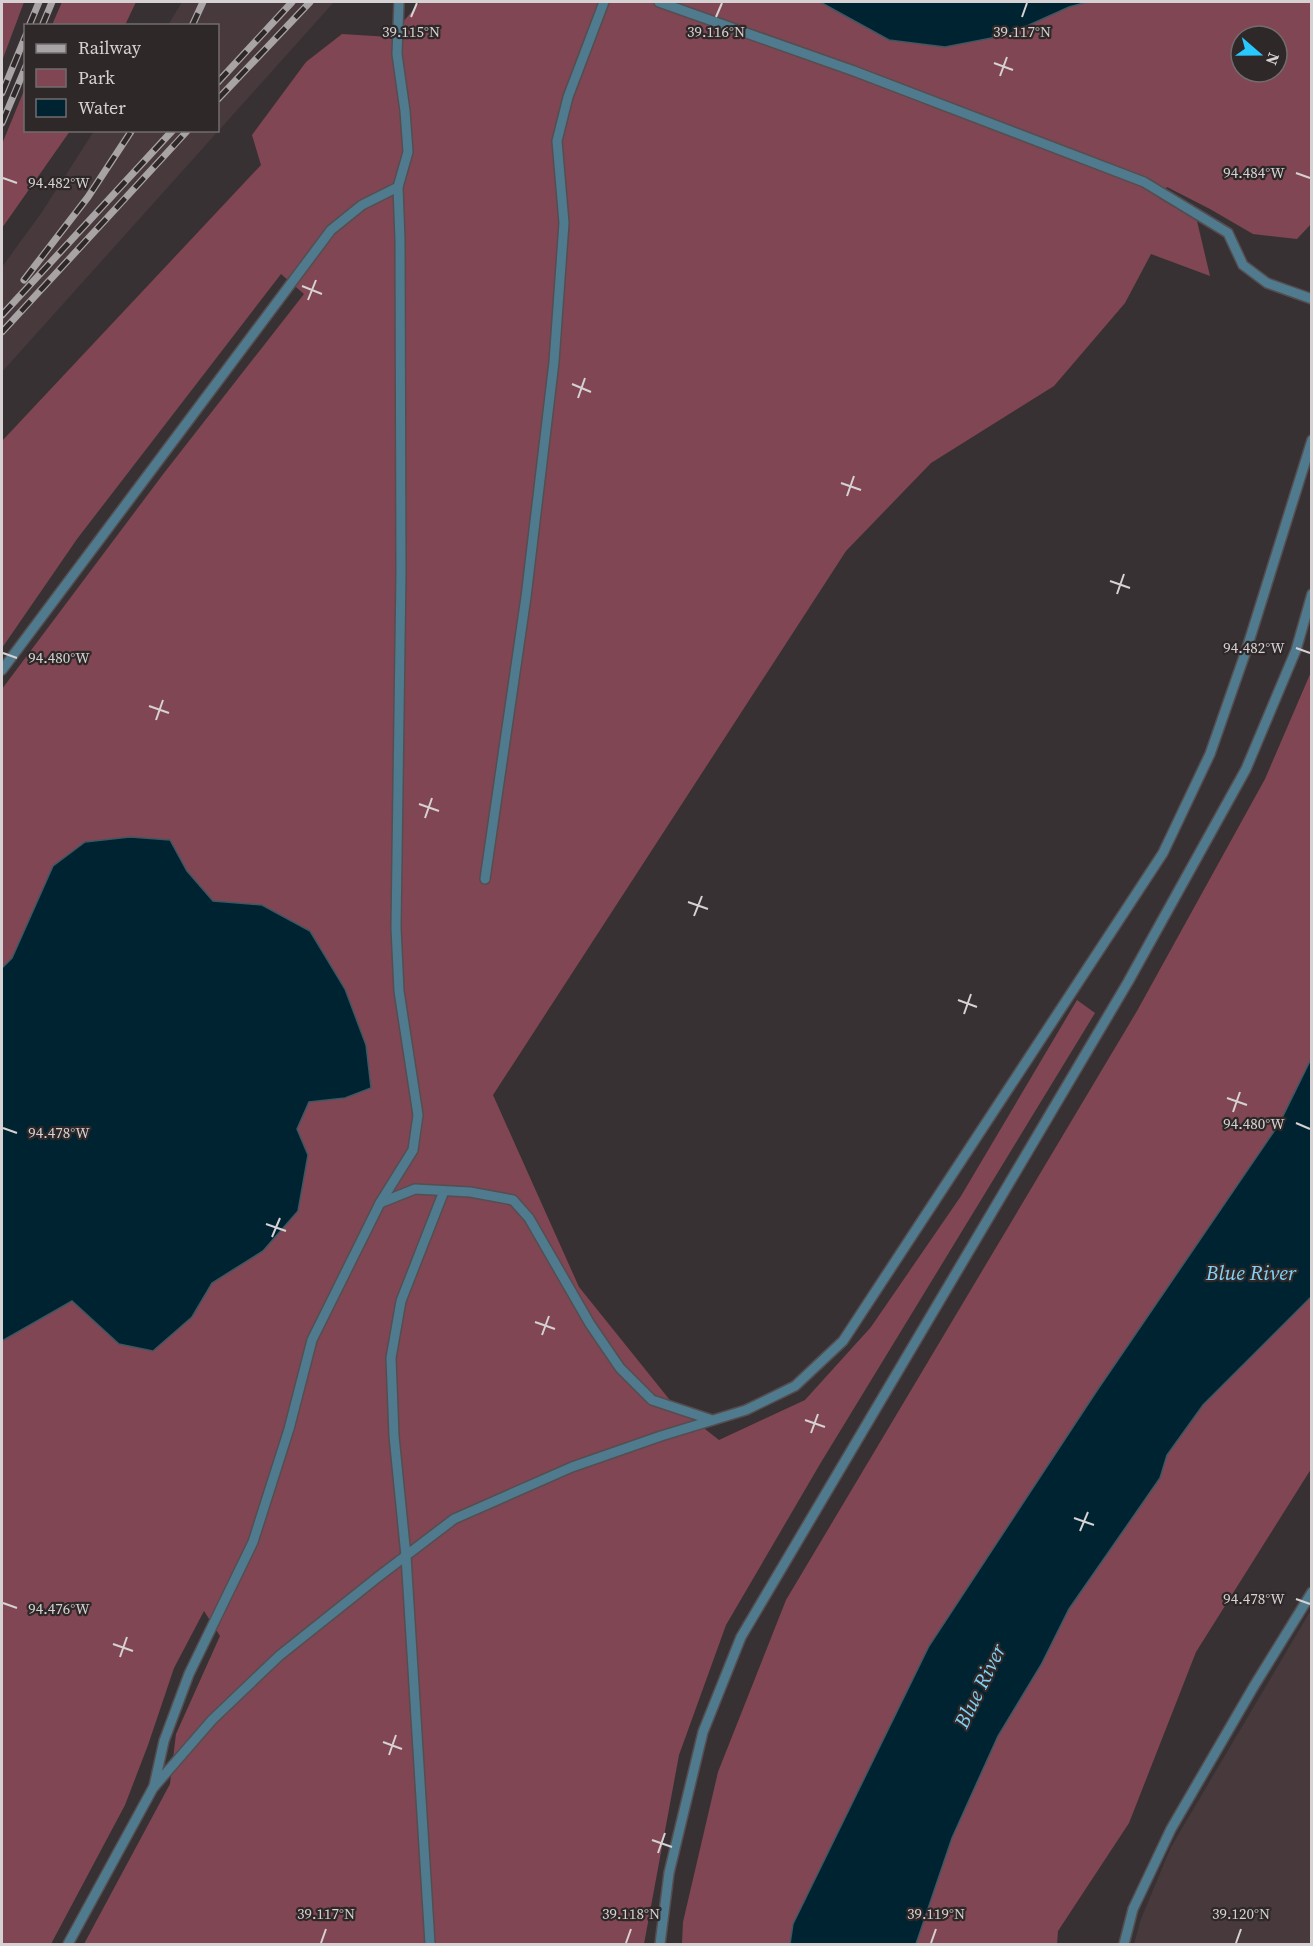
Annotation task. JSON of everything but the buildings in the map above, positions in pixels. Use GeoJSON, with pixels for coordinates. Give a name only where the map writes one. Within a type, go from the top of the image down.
{"type":"FeatureCollection","features":[{"type":"Feature","properties":{"kind":"lane"},"geometry":{"type":"LineString","coordinates":[[153,1788],[164,1741],[189,1674],[253,1542],[289,1429],[312,1340],[380,1203],[413,1150],[418,1115],[399,991],[396,928],[401,572],[398,187],[408,152],[397,54],[399,2]]}},
{"type":"Feature","properties":{"kind":"lane"},"geometry":{"type":"LineString","coordinates":[[485,879],[526,597],[554,362],[564,223],[557,141],[568,97],[604,2]]}},
{"type":"Feature","properties":{"kind":"lane"},"geometry":{"type":"LineString","coordinates":[[659,2],[854,71],[1144,182],[1228,233],[1243,265],[1267,283],[1311,299]]}},
{"type":"Feature","properties":{"kind":"lane"},"geometry":{"type":"LineString","coordinates":[[2,670],[331,231],[362,205],[398,187]]}},
{"type":"Feature","properties":{"kind":"lane"},"geometry":{"type":"LineString","coordinates":[[69,1944],[153,1788],[212,1720],[279,1656],[406,1556],[454,1519],[572,1467],[746,1410],[795,1386],[843,1341],[1163,853],[1210,754],[1246,651],[1311,440]]}},
{"type":"Feature","properties":{"kind":"lane"},"geometry":{"type":"LineString","coordinates":[[660,1944],[669,1873],[703,1732],[741,1637],[1128,982],[1241,779],[1296,650],[1311,594]]}},
{"type":"Feature","properties":{"kind":"lane"},"geometry":{"type":"LineString","coordinates":[[380,1203],[415,1189],[470,1192],[513,1200],[529,1218],[590,1324],[620,1368],[652,1400],[712,1421]]}},
{"type":"Feature","properties":{"kind":"lane"},"geometry":{"type":"LineString","coordinates":[[430,1944],[406,1556],[394,1436],[390,1359],[401,1301],[444,1191]]}},
{"type":"Feature","properties":{"kind":"lane"},"geometry":{"type":"LineString","coordinates":[[1124,1944],[1133,1909],[1172,1830],[1254,1686],[1311,1592]]}},
{"type":"Feature","properties":{"kind":"shaded area"},"geometry":{"type":"Polygon","coordinates":[[[182,2],[334,2],[219,130],[219,24],[169,24],[182,2]]]}},
{"type":"Feature","properties":{"kind":"shaded area"},"geometry":{"type":"Polygon","coordinates":[[[93,132],[217,132],[2,372],[2,267],[42,212],[93,132]]]}},
{"type":"Feature","properties":{"kind":"shaded area"},"geometry":{"type":"Polygon","coordinates":[[[1311,1610],[1311,1944],[1134,1944],[1141,1919],[1171,1847],[1311,1610]]]}},
{"type":"Feature","properties":{"kind":"green space"},"geometry":{"type":"Polygon","coordinates":[[[2,2],[24,2],[2,61],[2,2]]]}},
{"type":"Feature","properties":{"kind":"green space"},"geometry":{"type":"Polygon","coordinates":[[[62,2],[136,2],[125,24],[52,24],[62,2]]]}},
{"type":"Feature","properties":{"kind":"green space"},"geometry":{"type":"Polygon","coordinates":[[[420,2],[1311,2],[1311,224],[1297,239],[1253,234],[1167,187],[1159,198],[1197,221],[1210,276],[1151,254],[1125,303],[1054,386],[931,463],[846,551],[493,1095],[579,1287],[673,1404],[719,1440],[805,1400],[871,1327],[961,1196],[1077,1000],[1095,1013],[820,1464],[726,1625],[679,1755],[644,1944],[84,1944],[170,1784],[176,1734],[220,1636],[204,1611],[174,1668],[125,1805],[51,1944],[2,1944],[2,1341],[72,1301],[119,1344],[192,1317],[212,1283],[263,1251],[308,1155],[297,1129],[309,1102],[345,1098],[262,905],[213,901],[187,871],[170,840],[130,837],[85,842],[53,866],[12,958],[2,968],[2,689],[164,473],[304,294],[281,274],[77,539],[2,648],[2,441],[261,165],[252,135],[306,62],[342,34],[390,37],[420,2]]]}},
{"type":"Feature","properties":{"kind":"green space"},"geometry":{"type":"Polygon","coordinates":[[[24,90],[24,132],[69,132],[2,228],[2,144],[24,90]]]}},
{"type":"Feature","properties":{"kind":"green space"},"geometry":{"type":"Polygon","coordinates":[[[1311,672],[1311,1059],[1279,1124],[1096,1392],[793,1924],[790,1944],[682,1944],[683,1922],[718,1772],[786,1600],[1137,1011],[1265,779],[1311,672]]]}},
{"type":"Feature","properties":{"kind":"green space"},"geometry":{"type":"Polygon","coordinates":[[[1311,1297],[1311,1469],[1196,1652],[1129,1823],[1058,1931],[1057,1944],[916,1944],[952,1838],[998,1736],[1041,1665],[1069,1609],[1160,1478],[1167,1455],[1203,1405],[1311,1297]]]}},
{"type":"Feature","properties":{"kind":"water"},"geometry":{"type":"Polygon","coordinates":[[[820,2],[1088,2],[1069,7],[1007,35],[945,47],[889,40],[820,2]]]}},
{"type":"Feature","properties":{"kind":"water"},"geometry":{"type":"Polygon","coordinates":[[[130,837],[170,840],[187,871],[213,901],[262,905],[310,931],[345,989],[366,1045],[371,1088],[345,1098],[309,1102],[297,1129],[308,1155],[298,1211],[263,1251],[212,1283],[192,1317],[153,1351],[119,1344],[72,1301],[2,1341],[2,968],[12,958],[53,866],[85,842],[130,837]]]}},
{"type":"Feature","properties":{"kind":"water","name":"Blue River"},"geometry":{"type":"Polygon","coordinates":[[[1311,1059],[1311,1297],[1203,1405],[1167,1455],[1160,1478],[1069,1609],[1041,1665],[998,1736],[952,1838],[916,1944],[790,1944],[793,1924],[929,1646],[1096,1392],[1279,1124],[1311,1059]]]}},
{"type":"Feature","properties":{"kind":"railway"},"geometry":{"type":"LineString","coordinates":[[30,24],[39,2]]}},
{"type":"Feature","properties":{"kind":"railway"},"geometry":{"type":"LineString","coordinates":[[43,24],[52,2]]}},
{"type":"Feature","properties":{"kind":"railway"},"geometry":{"type":"LineString","coordinates":[[193,24],[203,2]]}},
{"type":"Feature","properties":{"kind":"railway"},"geometry":{"type":"LineString","coordinates":[[219,81],[292,2]]}},
{"type":"Feature","properties":{"kind":"railway"},"geometry":{"type":"LineString","coordinates":[[219,98],[310,2]]}},
{"type":"Feature","properties":{"kind":"railway"},"geometry":{"type":"LineString","coordinates":[[2,93],[24,40]]}},
{"type":"Feature","properties":{"kind":"railway"},"geometry":{"type":"LineString","coordinates":[[2,123],[24,71]]}},
{"type":"Feature","properties":{"kind":"railway"},"geometry":{"type":"LineString","coordinates":[[24,280],[88,197],[131,132]]}},
{"type":"Feature","properties":{"kind":"railway"},"geometry":{"type":"LineString","coordinates":[[2,315],[171,132]]}},
{"type":"Feature","properties":{"kind":"railway"},"geometry":{"type":"LineString","coordinates":[[2,332],[186,132]]}}]}
